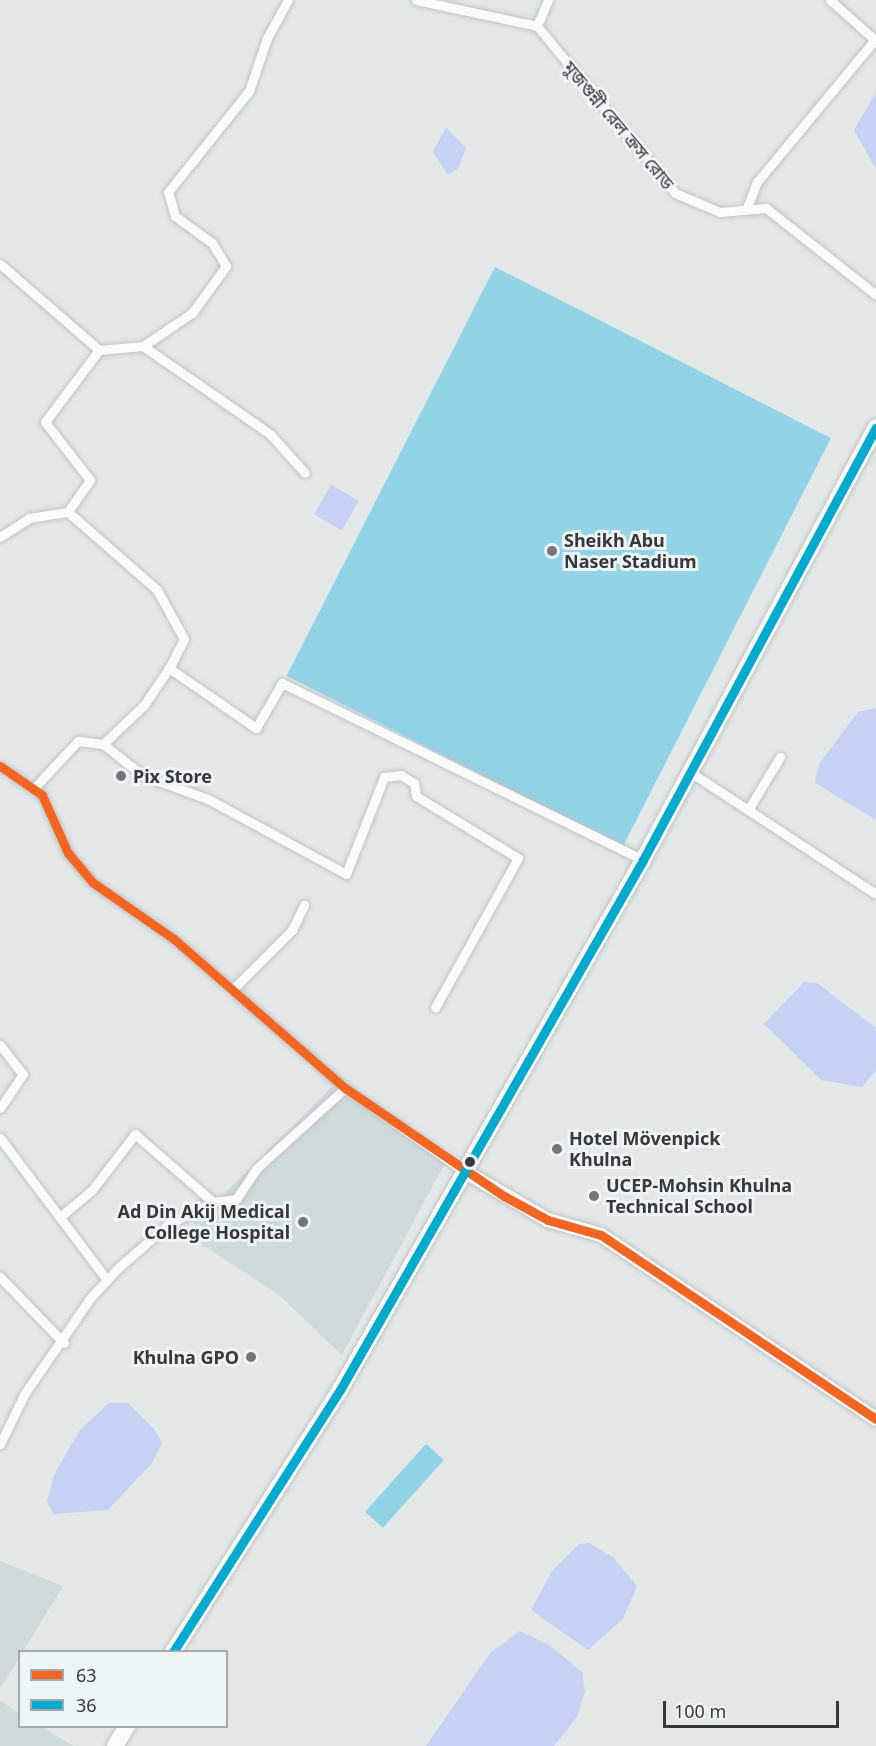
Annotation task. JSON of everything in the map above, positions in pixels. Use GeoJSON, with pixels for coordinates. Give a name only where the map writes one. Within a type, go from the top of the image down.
{"type":"FeatureCollection","features":[{"type":"Feature","properties":{"kind":"highway"},"geometry":{"type":"LineString","coordinates":[[174,1650],[340,1390],[643,860],[876,428]]}},
{"type":"Feature","properties":{"kind":"highway"},"geometry":{"type":"LineString","coordinates":[[115,1746],[126,1728]]}},
{"type":"Feature","properties":{"kind":"main road"},"geometry":{"type":"LineString","coordinates":[[464,1171],[548,1220],[601,1235],[876,1419]]}},
{"type":"Feature","properties":{"kind":"street"},"geometry":{"type":"LineString","coordinates":[[0,264],[99,350],[143,346],[192,313],[226,266],[212,243],[175,216],[168,192],[249,91],[267,38],[288,0]]}},
{"type":"Feature","properties":{"kind":"street"},"geometry":{"type":"LineString","coordinates":[[416,0],[537,26],[548,0]]}},
{"type":"Feature","properties":{"kind":"street"},"geometry":{"type":"LineString","coordinates":[[830,0],[874,40],[758,182],[748,205],[766,208],[876,296]]}},
{"type":"Feature","properties":{"kind":"street","name":"মুজগুন্নী রেল ক্রস রোড"},"geometry":{"type":"LineString","coordinates":[[537,26],[675,194],[720,212],[748,205]]}},
{"type":"Feature","properties":{"kind":"street"},"geometry":{"type":"LineString","coordinates":[[143,346],[270,434],[305,473]]}},
{"type":"Feature","properties":{"kind":"street"},"geometry":{"type":"LineString","coordinates":[[0,537],[29,518],[68,512],[90,480],[45,422],[99,350]]}},
{"type":"Feature","properties":{"kind":"street"},"geometry":{"type":"LineString","coordinates":[[68,512],[157,590],[184,639],[169,668],[144,705],[103,744]]}},
{"type":"Feature","properties":{"kind":"street"},"geometry":{"type":"LineString","coordinates":[[169,668],[256,728],[282,683],[643,860]]}},
{"type":"Feature","properties":{"kind":"street"},"geometry":{"type":"LineString","coordinates":[[33,788],[78,741],[103,744],[142,775],[208,799],[346,874],[384,777],[408,779],[414,783],[416,796],[518,858],[435,1008]]}},
{"type":"Feature","properties":{"kind":"street"},"geometry":{"type":"LineString","coordinates":[[748,810],[780,757]]}},
{"type":"Feature","properties":{"kind":"street"},"geometry":{"type":"LineString","coordinates":[[0,766],[33,788],[87,877],[174,939],[345,1088],[464,1171]]}},
{"type":"Feature","properties":{"kind":"street"},"geometry":{"type":"LineString","coordinates":[[690,772],[876,894]]}},
{"type":"Feature","properties":{"kind":"street"},"geometry":{"type":"LineString","coordinates":[[232,990],[292,930],[304,905]]}},
{"type":"Feature","properties":{"kind":"street"},"geometry":{"type":"LineString","coordinates":[[0,1045],[23,1074],[0,1108]]}},
{"type":"Feature","properties":{"kind":"street"},"geometry":{"type":"LineString","coordinates":[[0,1444],[25,1393],[64,1343],[107,1280],[167,1225],[213,1202],[236,1199],[256,1169],[345,1088]]}},
{"type":"Feature","properties":{"kind":"street"},"geometry":{"type":"LineString","coordinates":[[60,1218],[92,1190],[135,1134],[213,1202]]}},
{"type":"Feature","properties":{"kind":"street"},"geometry":{"type":"LineString","coordinates":[[0,1138],[107,1280]]}},
{"type":"Feature","properties":{"kind":"street"},"geometry":{"type":"LineString","coordinates":[[0,1277],[64,1343]]}},
{"type":"Feature","properties":{"kind":"shaded area"},"geometry":{"type":"Polygon","coordinates":[[[876,93],[876,169],[854,130],[876,93]]]}},
{"type":"Feature","properties":{"kind":"shaded area"},"geometry":{"type":"Polygon","coordinates":[[[446,127],[466,148],[458,169],[448,175],[433,152],[446,127]]]}},
{"type":"Feature","properties":{"kind":"shaded area","name":"Sheikh Abu Naser Stadium"},"geometry":{"type":"Polygon","coordinates":[[[495,267],[831,438],[623,847],[287,676],[495,267]]]}},
{"type":"Feature","properties":{"kind":"shaded area"},"geometry":{"type":"Polygon","coordinates":[[[331,485],[359,501],[342,530],[314,514],[331,485]]]}},
{"type":"Feature","properties":{"kind":"shaded area"},"geometry":{"type":"Polygon","coordinates":[[[876,708],[876,820],[815,783],[819,764],[858,712],[876,708]]]}},
{"type":"Feature","properties":{"kind":"shaded area"},"geometry":{"type":"Polygon","coordinates":[[[804,982],[817,983],[876,1028],[876,1070],[862,1087],[821,1080],[764,1024],[804,982]]]}},
{"type":"Feature","properties":{"kind":"shaded area","name":"Ad Din Akij Medical College Hospital"},"geometry":{"type":"Polygon","coordinates":[[[332,1087],[445,1163],[342,1355],[279,1295],[197,1241],[203,1232],[182,1212],[201,1196],[219,1199],[332,1087]]]}},
{"type":"Feature","properties":{"kind":"shaded area"},"geometry":{"type":"Polygon","coordinates":[[[109,1403],[128,1403],[154,1429],[162,1443],[152,1463],[108,1510],[54,1514],[47,1502],[54,1475],[80,1430],[109,1403]]]}},
{"type":"Feature","properties":{"kind":"shaded area"},"geometry":{"type":"Polygon","coordinates":[[[426,1444],[444,1460],[383,1528],[365,1512],[426,1444]]]}},
{"type":"Feature","properties":{"kind":"shaded area"},"geometry":{"type":"Polygon","coordinates":[[[589,1543],[614,1558],[637,1586],[623,1619],[588,1650],[531,1610],[553,1570],[579,1544],[589,1543]]]}},
{"type":"Feature","properties":{"kind":"shaded area"},"geometry":{"type":"Polygon","coordinates":[[[0,1561],[63,1586],[24,1650],[18,1650],[18,1660],[0,1689],[0,1561]]]}},
{"type":"Feature","properties":{"kind":"shaded area"},"geometry":{"type":"Polygon","coordinates":[[[520,1631],[549,1645],[582,1672],[585,1691],[577,1717],[554,1746],[426,1746],[491,1652],[520,1631]]]}},
{"type":"Feature","properties":{"kind":"shaded area"},"geometry":{"type":"Polygon","coordinates":[[[0,1701],[18,1712],[18,1728],[44,1728],[73,1746],[0,1746],[0,1701]]]}},
{"type":"Feature","properties":{"kind":"transit line","name":"36"},"geometry":{"type":"LineString","coordinates":[[174,1650],[340,1390],[643,860],[876,428]]}},
{"type":"Feature","properties":{"kind":"transit line","name":"63"},"geometry":{"type":"LineString","coordinates":[[0,766],[42,795],[68,853],[92,882],[174,939],[345,1088],[504,1196],[548,1220],[601,1235],[876,1419]]}},
{"type":"Feature","properties":{"kind":"place","name":"Sheikh Abu Naser Stadium"},"geometry":{"type":"Point","coordinates":[552,551]}},
{"type":"Feature","properties":{"kind":"place","name":"Pix Store"},"geometry":{"type":"Point","coordinates":[121,776]}},
{"type":"Feature","properties":{"kind":"place","name":"Hotel Mövenpick Khulna"},"geometry":{"type":"Point","coordinates":[557,1149]}},
{"type":"Feature","properties":{"kind":"place","name":"UCEP-Mohsin Khulna Technical School"},"geometry":{"type":"Point","coordinates":[594,1196]}},
{"type":"Feature","properties":{"kind":"place","name":"Ad Din Akij Medical College Hospital"},"geometry":{"type":"Point","coordinates":[303,1222]}},
{"type":"Feature","properties":{"kind":"place","name":"Khulna GPO"},"geometry":{"type":"Point","coordinates":[251,1357]}}]}
